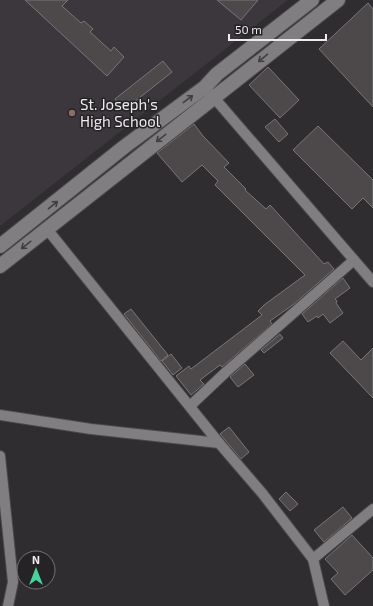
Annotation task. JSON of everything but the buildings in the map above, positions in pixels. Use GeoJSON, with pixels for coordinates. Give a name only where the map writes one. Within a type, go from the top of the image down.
{"type":"FeatureCollection","features":[{"type":"Feature","properties":{"kind":"main road"},"geometry":{"type":"LineString","coordinates":[[0,266],[47,229],[209,92],[217,74],[312,0]]}},
{"type":"Feature","properties":{"kind":"main road"},"geometry":{"type":"LineString","coordinates":[[0,246],[124,147],[209,92],[338,0]]}},
{"type":"Feature","properties":{"kind":"street"},"geometry":{"type":"LineString","coordinates":[[209,92],[373,282]]}},
{"type":"Feature","properties":{"kind":"street"},"geometry":{"type":"LineString","coordinates":[[47,229],[314,559],[324,606]]}},
{"type":"Feature","properties":{"kind":"street"},"geometry":{"type":"LineString","coordinates":[[190,406],[226,372],[354,260]]}},
{"type":"Feature","properties":{"kind":"street"},"geometry":{"type":"LineString","coordinates":[[0,415],[91,429],[219,443]]}},
{"type":"Feature","properties":{"kind":"street"},"geometry":{"type":"LineString","coordinates":[[0,456],[13,582],[8,606]]}},
{"type":"Feature","properties":{"kind":"street"},"geometry":{"type":"LineString","coordinates":[[314,559],[373,509]]}},
{"type":"Feature","properties":{"kind":"shaded area","name":"St. Joseph's High School"},"geometry":{"type":"Polygon","coordinates":[[[0,0],[288,0],[0,226],[0,0]]]}},
{"type":"Feature","properties":{"kind":"place","name":"St. Joseph's High School"},"geometry":{"type":"Point","coordinates":[72,113]}}]}
